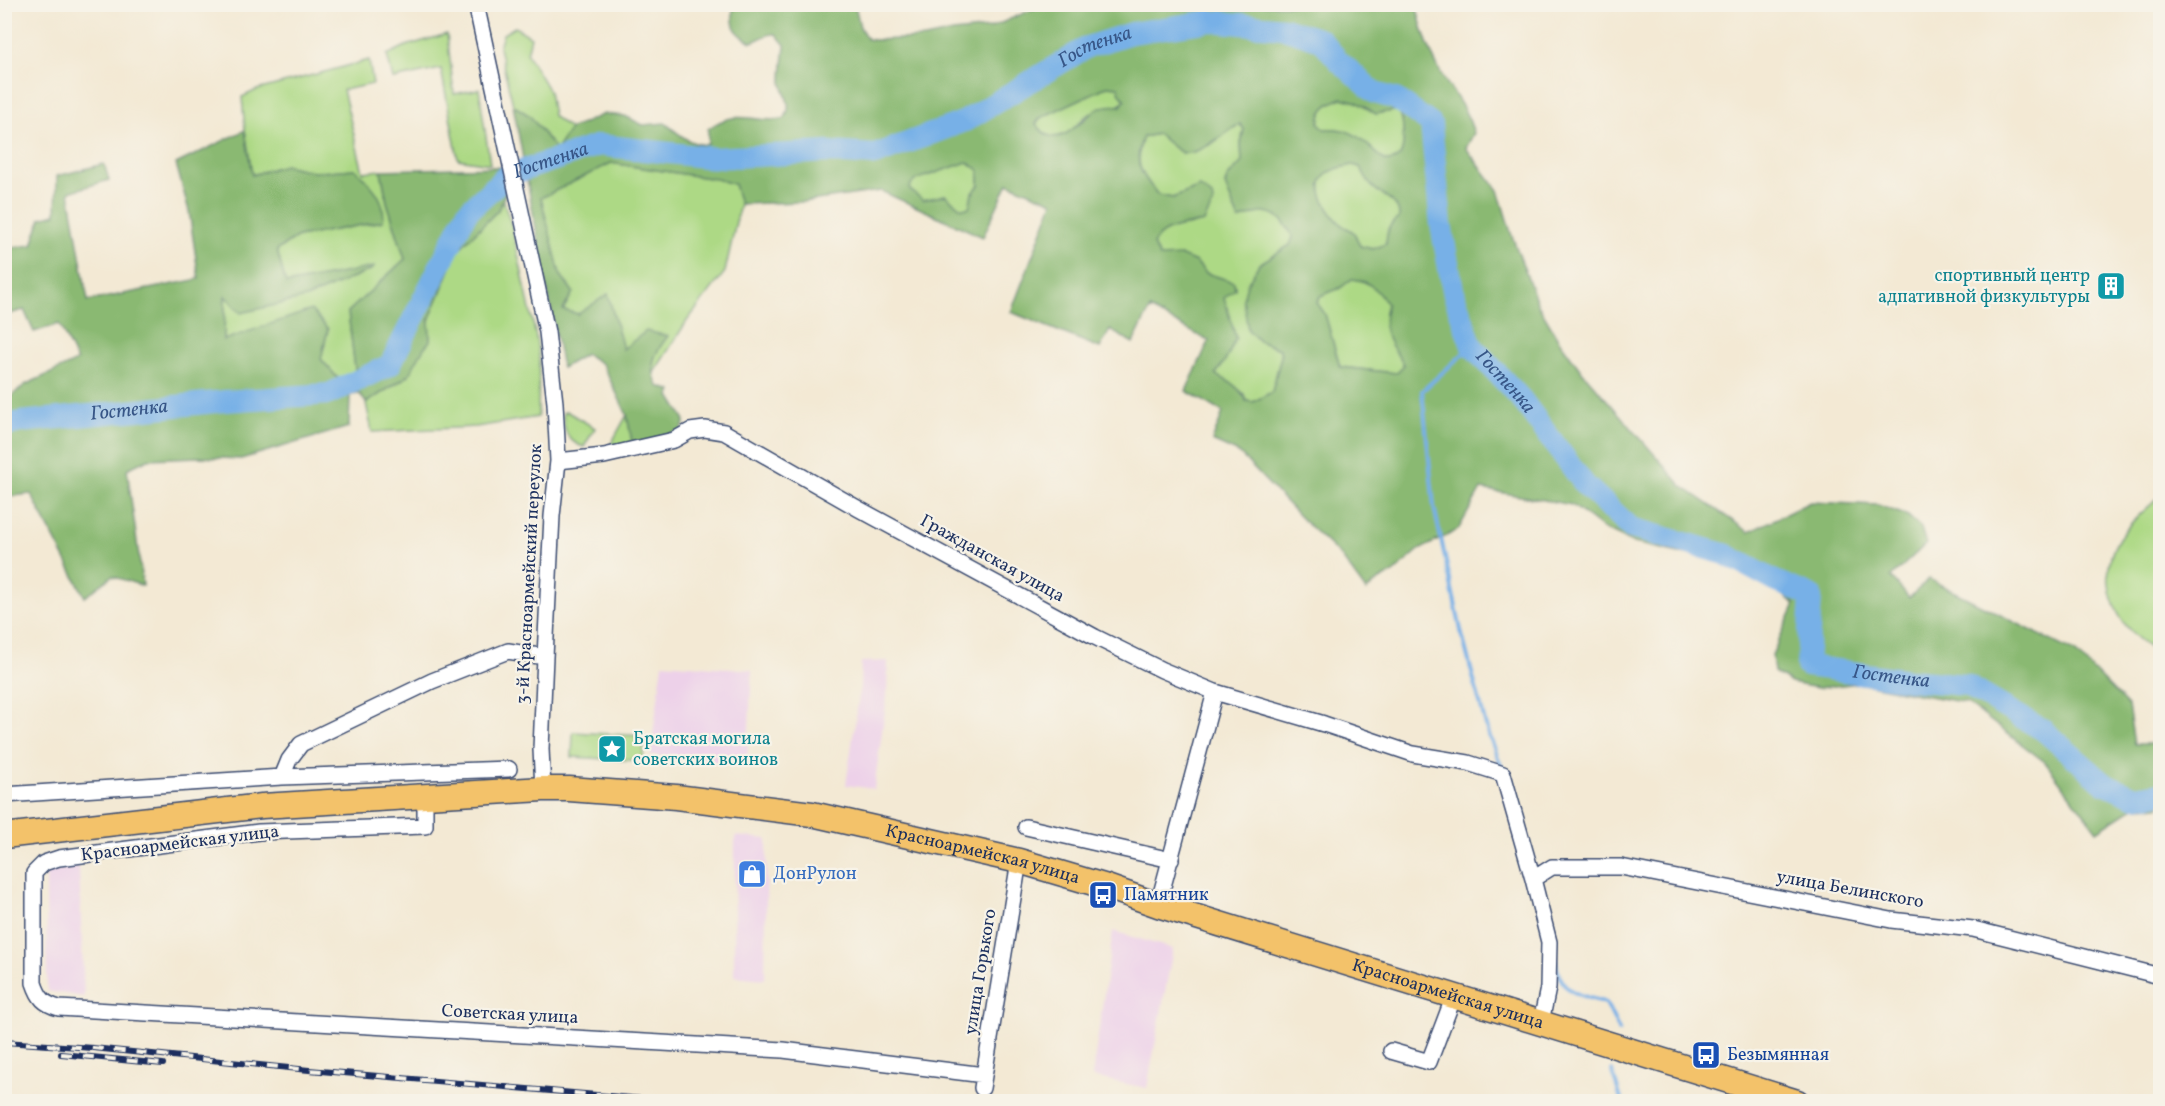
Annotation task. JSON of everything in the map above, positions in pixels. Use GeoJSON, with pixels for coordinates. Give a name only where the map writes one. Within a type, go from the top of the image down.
{"type":"FeatureCollection","features":[{"type":"Feature","properties":{"kind":"main road","name":"Красноармейская улица"},"geometry":{"type":"LineString","coordinates":[[4,836],[262,806],[425,798],[543,789],[676,797],[812,814],[1019,861],[1797,1101]]}},
{"type":"Feature","properties":{"kind":"street","name":"3-й Красноармейский переулок"},"geometry":{"type":"LineString","coordinates":[[476,4],[547,332],[558,461],[552,516],[545,657],[541,749],[543,789]]}},
{"type":"Feature","properties":{"kind":"street","name":"Гражданская улица"},"geometry":{"type":"LineString","coordinates":[[558,461],[604,456],[674,440],[690,431],[705,429],[724,432],[859,509],[1095,637],[1215,692],[1324,724],[1413,754],[1468,764],[1503,774],[1533,879]]}},
{"type":"Feature","properties":{"kind":"street"},"geometry":{"type":"LineString","coordinates":[[282,777],[289,760],[301,744],[432,681],[508,651],[545,657]]}},
{"type":"Feature","properties":{"kind":"street"},"geometry":{"type":"LineString","coordinates":[[1158,905],[1215,692]]}},
{"type":"Feature","properties":{"kind":"street"},"geometry":{"type":"LineString","coordinates":[[4,795],[282,777],[509,770]]}},
{"type":"Feature","properties":{"kind":"street","name":"Красноармейская улица"},"geometry":{"type":"LineString","coordinates":[[38,995],[34,983],[34,873],[44,863],[59,858],[259,832],[425,826],[425,798]]}},
{"type":"Feature","properties":{"kind":"street"},"geometry":{"type":"LineString","coordinates":[[1026,827],[1171,860]]}},
{"type":"Feature","properties":{"kind":"street","name":"улица Горького"},"geometry":{"type":"LineString","coordinates":[[983,1082],[1019,861]]}},
{"type":"Feature","properties":{"kind":"street","name":"улица Белинского"},"geometry":{"type":"LineString","coordinates":[[1533,879],[1552,867],[1622,867],[1891,920],[1973,929],[2160,976]]}},
{"type":"Feature","properties":{"kind":"street"},"geometry":{"type":"LineString","coordinates":[[1533,879],[1549,942],[1548,988],[1541,1022]]}},
{"type":"Feature","properties":{"kind":"street","name":"Советская улица"},"geometry":{"type":"LineString","coordinates":[[38,995],[47,1005],[58,1008],[783,1050],[983,1082]]}},
{"type":"Feature","properties":{"kind":"street"},"geometry":{"type":"LineString","coordinates":[[1391,1051],[1429,1062],[1455,996]]}},
{"type":"Feature","properties":{"kind":"shaded area"},"geometry":{"type":"Polygon","coordinates":[[[888,661],[887,696],[874,789],[846,785],[860,689],[861,662],[888,661]]]}},
{"type":"Feature","properties":{"kind":"shaded area"},"geometry":{"type":"Polygon","coordinates":[[[663,663],[752,670],[747,765],[650,755],[663,663]]]}},
{"type":"Feature","properties":{"kind":"shaded area"},"geometry":{"type":"Polygon","coordinates":[[[735,836],[767,839],[765,979],[734,976],[735,836]]]}},
{"type":"Feature","properties":{"kind":"shaded area"},"geometry":{"type":"Polygon","coordinates":[[[79,866],[84,997],[47,991],[46,872],[79,866]]]}},
{"type":"Feature","properties":{"kind":"shaded area"},"geometry":{"type":"Polygon","coordinates":[[[1113,931],[1173,949],[1147,1088],[1092,1077],[1113,931]]]}},
{"type":"Feature","properties":{"kind":"green space"},"geometry":{"type":"Polygon","coordinates":[[[733,5],[855,5],[860,27],[867,39],[874,40],[925,38],[990,28],[1042,5],[1416,5],[1423,33],[1433,58],[1471,124],[1474,133],[1466,148],[1498,190],[1512,236],[1538,305],[1579,368],[1682,486],[1749,532],[1810,502],[1878,505],[1908,516],[1921,528],[1926,544],[1891,577],[1909,598],[1929,579],[2076,653],[2128,706],[2134,744],[2160,744],[2160,806],[2134,807],[2097,831],[2045,762],[1967,703],[1858,683],[1818,688],[1791,683],[1774,672],[1772,655],[1795,604],[1756,576],[1733,563],[1712,556],[1679,553],[1634,543],[1602,528],[1572,505],[1481,489],[1458,530],[1419,550],[1393,573],[1366,591],[1340,555],[1239,453],[1212,441],[1223,412],[1186,391],[1209,341],[1150,309],[1133,343],[1110,330],[1100,348],[1011,312],[1053,202],[1008,183],[983,237],[881,191],[802,202],[740,204],[734,184],[716,179],[611,163],[541,198],[560,274],[573,292],[563,310],[578,314],[608,294],[623,349],[646,331],[668,336],[656,354],[653,371],[658,386],[672,391],[670,396],[685,420],[682,430],[633,447],[627,415],[602,364],[586,354],[562,368],[513,105],[530,116],[556,150],[570,129],[604,114],[625,116],[643,125],[665,123],[685,138],[702,144],[708,144],[708,129],[727,119],[736,117],[784,119],[788,109],[782,81],[785,45],[776,34],[751,42],[745,38],[734,27],[733,5]],[[1108,86],[1040,118],[1036,124],[1043,132],[1053,137],[1060,136],[1074,129],[1098,109],[1121,106],[1125,100],[1118,87],[1108,86]],[[1342,98],[1333,102],[1321,113],[1319,123],[1324,129],[1344,130],[1352,133],[1385,161],[1399,157],[1403,147],[1403,133],[1398,110],[1376,114],[1357,102],[1342,98]],[[1240,124],[1195,152],[1187,153],[1181,152],[1158,134],[1143,137],[1138,155],[1140,169],[1158,195],[1173,198],[1200,187],[1212,196],[1213,203],[1204,222],[1167,231],[1156,239],[1153,245],[1160,257],[1182,256],[1196,262],[1206,273],[1234,282],[1235,289],[1224,298],[1236,338],[1227,358],[1215,375],[1234,385],[1246,401],[1253,402],[1272,392],[1281,356],[1280,349],[1259,341],[1248,330],[1243,299],[1247,284],[1259,264],[1290,245],[1293,237],[1282,220],[1271,213],[1264,212],[1239,220],[1225,185],[1227,178],[1242,162],[1241,143],[1244,129],[1240,124]],[[967,162],[912,183],[909,189],[923,200],[945,195],[961,208],[969,208],[972,194],[979,185],[979,170],[967,162]],[[1353,165],[1335,169],[1322,180],[1321,187],[1324,201],[1333,215],[1354,233],[1360,246],[1373,249],[1386,244],[1392,223],[1399,218],[1393,202],[1371,185],[1360,167],[1353,165]],[[1352,279],[1340,288],[1320,296],[1317,303],[1325,314],[1340,367],[1396,373],[1404,365],[1390,343],[1385,329],[1387,304],[1373,287],[1352,279]]]}},
{"type":"Feature","properties":{"kind":"green space"},"geometry":{"type":"Polygon","coordinates":[[[515,27],[531,37],[527,54],[549,91],[553,116],[570,129],[556,150],[530,116],[513,105],[499,48],[503,34],[515,27]]]}},
{"type":"Feature","properties":{"kind":"green space"},"geometry":{"type":"Polygon","coordinates":[[[447,34],[454,94],[479,89],[490,164],[458,159],[441,69],[393,79],[387,55],[406,46],[447,34]]]}},
{"type":"Feature","properties":{"kind":"green space"},"geometry":{"type":"Polygon","coordinates":[[[369,60],[373,84],[343,90],[363,172],[381,170],[387,202],[405,259],[348,312],[356,376],[342,383],[321,359],[328,329],[224,340],[225,295],[308,280],[285,284],[277,250],[298,237],[383,221],[355,169],[314,172],[285,165],[252,175],[242,97],[257,90],[369,60]]]}},
{"type":"Feature","properties":{"kind":"green space"},"geometry":{"type":"Polygon","coordinates":[[[1108,86],[1119,87],[1120,94],[1125,100],[1117,106],[1086,116],[1065,134],[1049,136],[1036,124],[1040,118],[1108,86]]]}},
{"type":"Feature","properties":{"kind":"green space"},"geometry":{"type":"Polygon","coordinates":[[[1342,98],[1357,102],[1376,114],[1398,110],[1403,133],[1403,147],[1399,157],[1385,161],[1352,133],[1344,130],[1324,129],[1319,123],[1323,110],[1329,104],[1342,98]]]}},
{"type":"Feature","properties":{"kind":"green space"},"geometry":{"type":"Polygon","coordinates":[[[1239,124],[1244,129],[1241,143],[1242,162],[1227,178],[1225,185],[1239,220],[1253,213],[1270,213],[1284,223],[1293,237],[1291,245],[1259,264],[1259,341],[1280,349],[1281,356],[1272,392],[1253,402],[1246,401],[1244,394],[1215,375],[1227,358],[1236,338],[1223,297],[1235,289],[1234,282],[1206,273],[1196,262],[1182,257],[1160,257],[1153,245],[1161,234],[1167,231],[1204,222],[1200,187],[1172,198],[1158,195],[1144,175],[1139,162],[1143,137],[1158,134],[1182,153],[1210,145],[1239,124]]]}},
{"type":"Feature","properties":{"kind":"green space"},"geometry":{"type":"Polygon","coordinates":[[[245,130],[252,175],[285,165],[314,172],[355,169],[380,198],[384,213],[383,221],[298,237],[277,250],[286,284],[374,267],[373,269],[306,298],[241,313],[225,296],[224,340],[311,310],[328,329],[321,359],[342,383],[356,376],[348,312],[405,259],[387,202],[381,170],[498,167],[506,192],[498,210],[458,250],[429,320],[430,341],[408,376],[366,403],[360,394],[350,395],[349,427],[241,459],[199,457],[148,459],[127,469],[143,586],[112,576],[85,597],[31,494],[5,497],[5,401],[25,385],[77,361],[59,324],[34,332],[24,310],[5,315],[5,225],[10,248],[32,245],[41,218],[56,214],[57,176],[104,164],[109,180],[69,192],[88,301],[199,279],[189,211],[176,164],[245,130]]]}},
{"type":"Feature","properties":{"kind":"green space"},"geometry":{"type":"Polygon","coordinates":[[[967,162],[979,170],[979,185],[972,194],[969,208],[961,208],[945,195],[923,200],[908,189],[918,179],[967,162]]]}},
{"type":"Feature","properties":{"kind":"green space"},"geometry":{"type":"Polygon","coordinates":[[[611,163],[716,179],[734,184],[740,204],[725,272],[687,321],[653,374],[654,355],[667,336],[623,350],[578,314],[563,310],[573,292],[560,274],[540,198],[611,163]]]}},
{"type":"Feature","properties":{"kind":"green space"},"geometry":{"type":"Polygon","coordinates":[[[1353,165],[1360,167],[1369,183],[1393,202],[1398,212],[1399,218],[1388,229],[1386,244],[1373,249],[1360,246],[1354,233],[1341,225],[1332,215],[1322,194],[1322,180],[1326,175],[1335,169],[1353,165]]]}},
{"type":"Feature","properties":{"kind":"green space"},"geometry":{"type":"Polygon","coordinates":[[[503,199],[512,227],[536,337],[539,357],[538,417],[476,427],[372,432],[366,403],[408,376],[424,347],[430,341],[429,320],[458,250],[498,210],[503,199]]]}},
{"type":"Feature","properties":{"kind":"green space"},"geometry":{"type":"Polygon","coordinates":[[[1352,279],[1368,284],[1387,304],[1385,329],[1405,364],[1396,373],[1340,367],[1325,314],[1317,303],[1320,296],[1340,288],[1352,279]]]}},
{"type":"Feature","properties":{"kind":"green space"},"geometry":{"type":"Polygon","coordinates":[[[566,411],[595,428],[584,447],[574,442],[567,434],[563,419],[563,413],[566,411]]]}},
{"type":"Feature","properties":{"kind":"green space"},"geometry":{"type":"Polygon","coordinates":[[[627,415],[633,447],[606,453],[627,415]]]}},
{"type":"Feature","properties":{"kind":"green space"},"geometry":{"type":"Polygon","coordinates":[[[2160,496],[2160,652],[2145,644],[2122,620],[2114,605],[2109,572],[2111,556],[2122,534],[2160,496]]]}},
{"type":"Feature","properties":{"kind":"green space"},"geometry":{"type":"Polygon","coordinates":[[[573,732],[644,736],[643,761],[572,757],[573,732]]]}},
{"type":"Feature","properties":{"kind":"waterway","name":"Гостенка"},"geometry":{"type":"LineString","coordinates":[[4,426],[21,422],[225,401],[329,394],[390,365],[467,212],[506,176],[599,145],[714,158],[828,152],[875,155],[965,121],[1087,47],[1131,33],[1210,21],[1284,28],[1321,40],[1339,61],[1375,93],[1396,99],[1431,124],[1441,225],[1454,295],[1472,346],[1522,400],[1585,485],[1631,528],[1725,554],[1775,581],[1811,596],[1807,666],[1966,685],[2043,730],[2104,783],[2135,797],[2160,793]]}},
{"type":"Feature","properties":{"kind":"waterway"},"geometry":{"type":"LineString","coordinates":[[1472,346],[1422,391],[1434,507],[1462,635],[1487,730],[1502,768]]}},
{"type":"Feature","properties":{"kind":"waterway"},"geometry":{"type":"LineString","coordinates":[[1555,959],[1561,980],[1566,986],[1578,994],[1606,1003],[1619,1030]]}},
{"type":"Feature","properties":{"kind":"waterway"},"geometry":{"type":"LineString","coordinates":[[1612,1071],[1622,1102]]}},
{"type":"Feature","properties":{"kind":"railway"},"geometry":{"type":"LineString","coordinates":[[4,1042],[93,1048],[309,1070],[678,1102]]}},
{"type":"Feature","properties":{"kind":"railway"},"geometry":{"type":"LineString","coordinates":[[61,1054],[163,1064]]}},
{"type":"Feature","properties":{"kind":"place","name":"спортивный центр адпативной физкультуры"},"geometry":{"type":"Point","coordinates":[2111,286]}},
{"type":"Feature","properties":{"kind":"place","name":"Братская могила советских воинов"},"geometry":{"type":"Point","coordinates":[612,749]}},
{"type":"Feature","properties":{"kind":"place","name":"ДонРулон"},"geometry":{"type":"Point","coordinates":[752,874]}},
{"type":"Feature","properties":{"kind":"place","name":"Памятник"},"geometry":{"type":"Point","coordinates":[1103,895]}},
{"type":"Feature","properties":{"kind":"place","name":"Безымянная"},"geometry":{"type":"Point","coordinates":[1706,1055]}}]}
